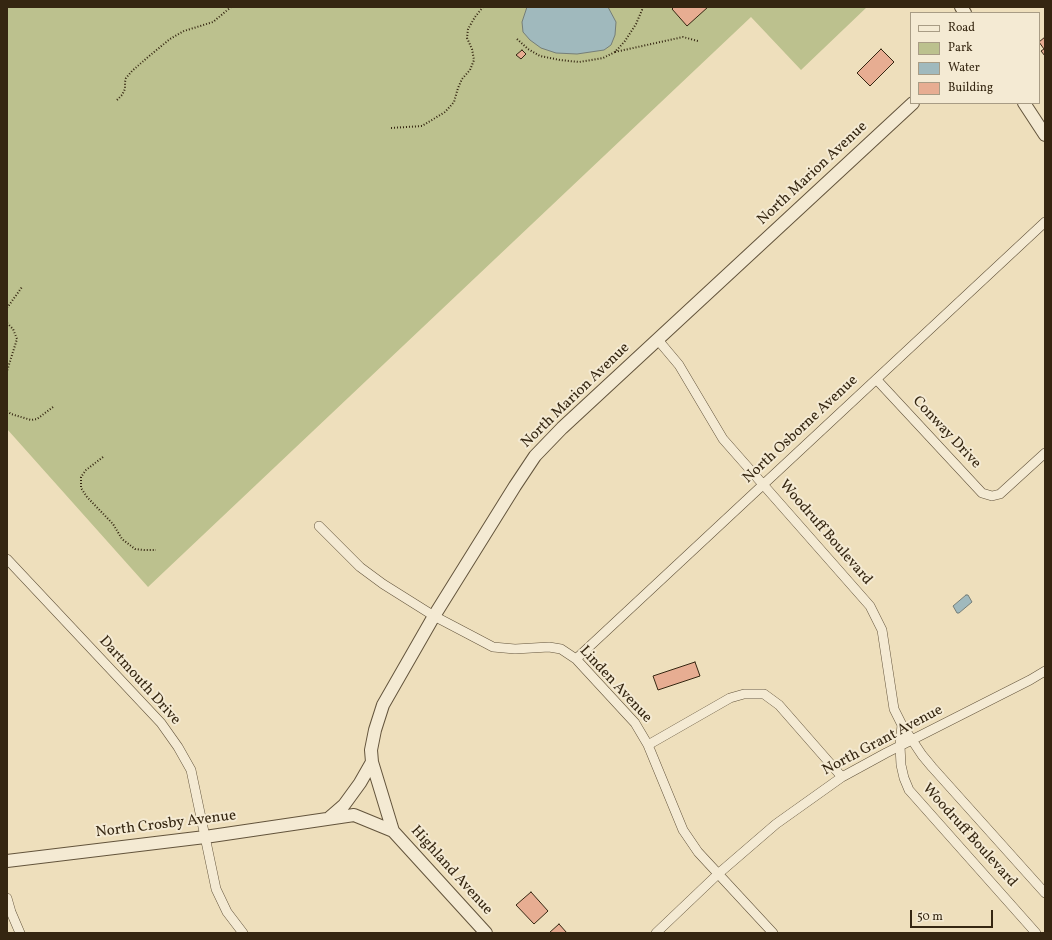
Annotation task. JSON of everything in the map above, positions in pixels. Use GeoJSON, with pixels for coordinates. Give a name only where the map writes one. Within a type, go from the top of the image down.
{"type":"FeatureCollection","features":[{"type":"Feature","properties":{"kind":"street","name":"North Marion Avenue"},"geometry":{"type":"LineString","coordinates":[[393,831],[372,762],[371,750],[373,736],[383,705],[434,616],[535,456],[562,428],[912,104]]}},
{"type":"Feature","properties":{"kind":"street"},"geometry":{"type":"LineString","coordinates":[[1025,104],[1045,135]]}},
{"type":"Feature","properties":{"kind":"street","name":"North Osborne Avenue"},"geometry":{"type":"LineString","coordinates":[[576,659],[1045,222]]}},
{"type":"Feature","properties":{"kind":"street","name":"Woodruff Boulevard"},"geometry":{"type":"LineString","coordinates":[[658,340],[679,365],[723,439],[870,606],[882,630],[894,709],[902,725],[932,767],[1045,893]]}},
{"type":"Feature","properties":{"kind":"street","name":"Conway Drive"},"geometry":{"type":"LineString","coordinates":[[877,380],[982,493],[992,496],[1000,494],[1045,453]]}},
{"type":"Feature","properties":{"kind":"street","name":"Linden Avenue"},"geometry":{"type":"LineString","coordinates":[[319,526],[360,567],[383,584],[434,616],[493,647],[515,649],[549,647],[561,649],[576,659],[635,724],[648,745],[683,830],[698,852],[773,933]]}},
{"type":"Feature","properties":{"kind":"street","name":"Dartmouth Drive"},"geometry":{"type":"LineString","coordinates":[[7,559],[162,723],[178,747],[191,770],[216,889],[227,912],[242,933]]}},
{"type":"Feature","properties":{"kind":"street","name":"North Grant Avenue"},"geometry":{"type":"LineString","coordinates":[[656,933],[718,874],[776,824],[842,777],[1045,671]]}},
{"type":"Feature","properties":{"kind":"street"},"geometry":{"type":"LineString","coordinates":[[648,745],[730,698],[744,694],[764,694],[779,705],[842,777]]}},
{"type":"Feature","properties":{"kind":"street","name":"Woodruff Boulevard"},"geometry":{"type":"LineString","coordinates":[[902,725],[900,746],[901,765],[909,790],[1036,933]]}},
{"type":"Feature","properties":{"kind":"street"},"geometry":{"type":"LineString","coordinates":[[328,819],[344,805],[360,783],[372,762]]}},
{"type":"Feature","properties":{"kind":"street","name":"North Crosby Avenue"},"geometry":{"type":"LineString","coordinates":[[7,861],[205,837],[354,815],[393,831]]}},
{"type":"Feature","properties":{"kind":"street","name":"Highland Avenue"},"geometry":{"type":"LineString","coordinates":[[393,831],[486,933]]}},
{"type":"Feature","properties":{"kind":"street"},"geometry":{"type":"LineString","coordinates":[[7,898],[20,933]]}},
{"type":"Feature","properties":{"kind":"path"},"geometry":{"type":"LineString","coordinates":[[117,100],[122,95],[125,89],[126,78],[132,71],[170,39],[184,31],[213,22],[231,7]]}},
{"type":"Feature","properties":{"kind":"path"},"geometry":{"type":"LineString","coordinates":[[391,128],[422,126],[445,112],[454,102],[462,79],[470,70],[474,60],[472,48],[467,38],[468,29],[483,7]]}},
{"type":"Feature","properties":{"kind":"path"},"geometry":{"type":"LineString","coordinates":[[615,52],[625,41],[636,24],[642,7]]}},
{"type":"Feature","properties":{"kind":"path"},"geometry":{"type":"LineString","coordinates":[[517,39],[528,49],[540,56],[579,62],[603,58],[615,52],[683,37],[698,41]]}},
{"type":"Feature","properties":{"kind":"path"},"geometry":{"type":"LineString","coordinates":[[7,308],[22,287]]}},
{"type":"Feature","properties":{"kind":"path"},"geometry":{"type":"LineString","coordinates":[[7,323],[13,329],[16,339],[7,371]]}},
{"type":"Feature","properties":{"kind":"path"},"geometry":{"type":"LineString","coordinates":[[7,411],[11,414],[31,420],[36,419],[53,407]]}},
{"type":"Feature","properties":{"kind":"path"},"geometry":{"type":"LineString","coordinates":[[103,457],[86,470],[81,477],[81,488],[112,524],[122,539],[135,549],[156,550]]}},
{"type":"Feature","properties":{"kind":"green space"},"geometry":{"type":"Polygon","coordinates":[[[7,7],[867,7],[801,70],[751,17],[148,587],[7,429],[7,7]]]}},
{"type":"Feature","properties":{"kind":"water"},"geometry":{"type":"Polygon","coordinates":[[[527,7],[608,7],[616,22],[615,35],[611,45],[604,50],[577,54],[556,53],[541,48],[530,40],[523,32],[522,22],[527,7]]]}},
{"type":"Feature","properties":{"kind":"water"},"geometry":{"type":"Polygon","coordinates":[[[968,595],[972,602],[957,613],[953,606],[968,595]]]}},
{"type":"Feature","properties":{"kind":"building"},"geometry":{"type":"Polygon","coordinates":[[[674,7],[708,7],[687,26],[672,9],[674,7]]]}},
{"type":"Feature","properties":{"kind":"building"},"geometry":{"type":"Polygon","coordinates":[[[1045,37],[1045,56],[1041,51],[1044,49],[1040,41],[1045,37]]]}},
{"type":"Feature","properties":{"kind":"building"},"geometry":{"type":"Polygon","coordinates":[[[881,49],[894,62],[870,86],[857,73],[881,49]]]}},
{"type":"Feature","properties":{"kind":"building"},"geometry":{"type":"Polygon","coordinates":[[[522,50],[526,54],[521,59],[516,55],[522,50]]]}},
{"type":"Feature","properties":{"kind":"building"},"geometry":{"type":"Polygon","coordinates":[[[695,662],[700,676],[658,690],[653,676],[695,662]]]}},
{"type":"Feature","properties":{"kind":"building"},"geometry":{"type":"Polygon","coordinates":[[[531,892],[548,911],[534,924],[516,905],[531,892]]]}},
{"type":"Feature","properties":{"kind":"building"},"geometry":{"type":"Polygon","coordinates":[[[559,924],[567,933],[549,933],[559,924]]]}}]}
